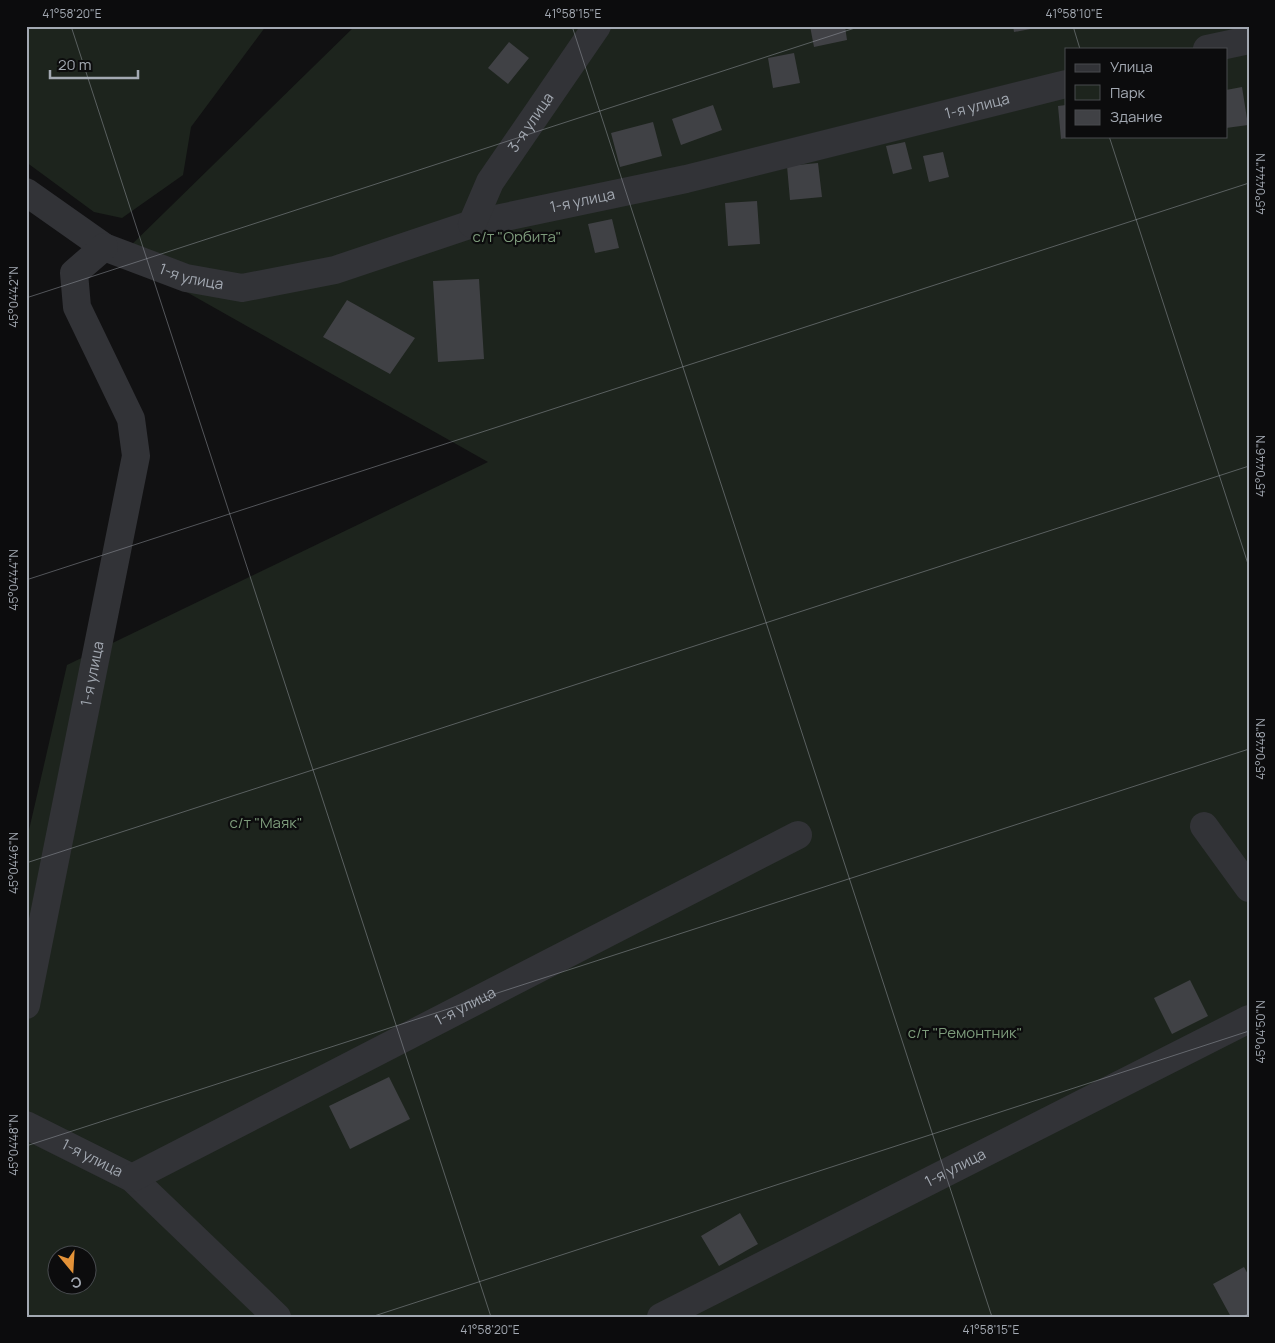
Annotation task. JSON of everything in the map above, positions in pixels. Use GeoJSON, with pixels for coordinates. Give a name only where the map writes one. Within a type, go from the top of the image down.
{"type":"FeatureCollection","features":[{"type":"Feature","properties":{"kind":"street","name":"3-я улица"},"geometry":{"type":"LineString","coordinates":[[472,224],[490,182],[597,26]]}},
{"type":"Feature","properties":{"kind":"street"},"geometry":{"type":"LineString","coordinates":[[1213,48],[1249,40]]}},
{"type":"Feature","properties":{"kind":"street","name":"1-я улица"},"geometry":{"type":"LineString","coordinates":[[26,192],[104,247],[186,278],[242,288],[334,270],[472,224],[686,179],[1065,84]]}},
{"type":"Feature","properties":{"kind":"street","name":"1-я улица"},"geometry":{"type":"LineString","coordinates":[[26,1005],[136,456],[130,419],[77,308],[74,273],[104,247]]}},
{"type":"Feature","properties":{"kind":"street"},"geometry":{"type":"LineString","coordinates":[[1204,826],[1249,888]]}},
{"type":"Feature","properties":{"kind":"street","name":"1-я улица"},"geometry":{"type":"LineString","coordinates":[[132,1178],[798,835]]}},
{"type":"Feature","properties":{"kind":"street","name":"1-я улица"},"geometry":{"type":"LineString","coordinates":[[661,1317],[1249,1018]]}},
{"type":"Feature","properties":{"kind":"street","name":"1-я улица"},"geometry":{"type":"LineString","coordinates":[[26,1125],[132,1178],[277,1317]]}},
{"type":"Feature","properties":{"kind":"green space"},"geometry":{"type":"Polygon","coordinates":[[[26,26],[266,26],[191,127],[183,175],[122,218],[94,212],[26,162],[26,26]]]}},
{"type":"Feature","properties":{"kind":"green space"},"geometry":{"type":"Polygon","coordinates":[[[355,26],[1249,26],[1249,1317],[26,1317],[26,843],[67,665],[488,462],[121,255],[355,26]]]}},
{"type":"Feature","properties":{"kind":"building"},"geometry":{"type":"Polygon","coordinates":[[[810,26],[845,26],[847,40],[814,47],[810,26]]]}},
{"type":"Feature","properties":{"kind":"building"},"geometry":{"type":"Polygon","coordinates":[[[1013,26],[1041,26],[1041,27],[1014,32],[1013,26]]]}},
{"type":"Feature","properties":{"kind":"building"},"geometry":{"type":"Polygon","coordinates":[[[509,42],[529,58],[508,84],[488,68],[509,42]]]}},
{"type":"Feature","properties":{"kind":"building"},"geometry":{"type":"Polygon","coordinates":[[[794,53],[800,83],[773,88],[768,58],[794,53]]]}},
{"type":"Feature","properties":{"kind":"building"},"geometry":{"type":"Polygon","coordinates":[[[1242,87],[1248,125],[1228,128],[1228,90],[1242,87]]]}},
{"type":"Feature","properties":{"kind":"building"},"geometry":{"type":"Polygon","coordinates":[[[713,105],[722,130],[681,145],[672,119],[713,105]]]}},
{"type":"Feature","properties":{"kind":"building"},"geometry":{"type":"Polygon","coordinates":[[[1065,105],[1066,138],[1061,139],[1058,106],[1065,105]]]}},
{"type":"Feature","properties":{"kind":"building"},"geometry":{"type":"Polygon","coordinates":[[[653,122],[662,156],[620,167],[611,133],[653,122]]]}},
{"type":"Feature","properties":{"kind":"building"},"geometry":{"type":"Polygon","coordinates":[[[905,142],[912,169],[893,174],[886,146],[905,142]]]}},
{"type":"Feature","properties":{"kind":"building"},"geometry":{"type":"Polygon","coordinates":[[[943,152],[949,177],[929,182],[923,156],[943,152]]]}},
{"type":"Feature","properties":{"kind":"building"},"geometry":{"type":"Polygon","coordinates":[[[818,163],[822,197],[790,200],[787,166],[818,163]]]}},
{"type":"Feature","properties":{"kind":"building"},"geometry":{"type":"Polygon","coordinates":[[[757,201],[760,244],[728,246],[725,203],[757,201]]]}},
{"type":"Feature","properties":{"kind":"building"},"geometry":{"type":"Polygon","coordinates":[[[612,219],[619,248],[595,253],[588,224],[612,219]]]}},
{"type":"Feature","properties":{"kind":"building"},"geometry":{"type":"Polygon","coordinates":[[[479,279],[484,359],[438,362],[433,281],[479,279]]]}},
{"type":"Feature","properties":{"kind":"building"},"geometry":{"type":"Polygon","coordinates":[[[347,300],[415,338],[390,374],[323,337],[347,300]]]}},
{"type":"Feature","properties":{"kind":"building"},"geometry":{"type":"Polygon","coordinates":[[[1190,980],[1208,1016],[1172,1034],[1154,998],[1190,980]]]}},
{"type":"Feature","properties":{"kind":"building"},"geometry":{"type":"Polygon","coordinates":[[[389,1077],[410,1119],[350,1149],[329,1106],[389,1077]]]}},
{"type":"Feature","properties":{"kind":"building"},"geometry":{"type":"Polygon","coordinates":[[[740,1213],[758,1244],[719,1266],[701,1236],[740,1213]]]}},
{"type":"Feature","properties":{"kind":"building"},"geometry":{"type":"Polygon","coordinates":[[[1244,1267],[1249,1276],[1249,1316],[1231,1317],[1213,1284],[1244,1267]]]}},
{"type":"Feature","properties":{"kind":"park label","name":"с/т \"Орбита\""},"geometry":{"type":"Point","coordinates":[517,237]}},
{"type":"Feature","properties":{"kind":"park label","name":"с/т \"Маяк\""},"geometry":{"type":"Point","coordinates":[266,823]}},
{"type":"Feature","properties":{"kind":"park label","name":"с/т \"Ремонтник\""},"geometry":{"type":"Point","coordinates":[965,1033]}}]}
